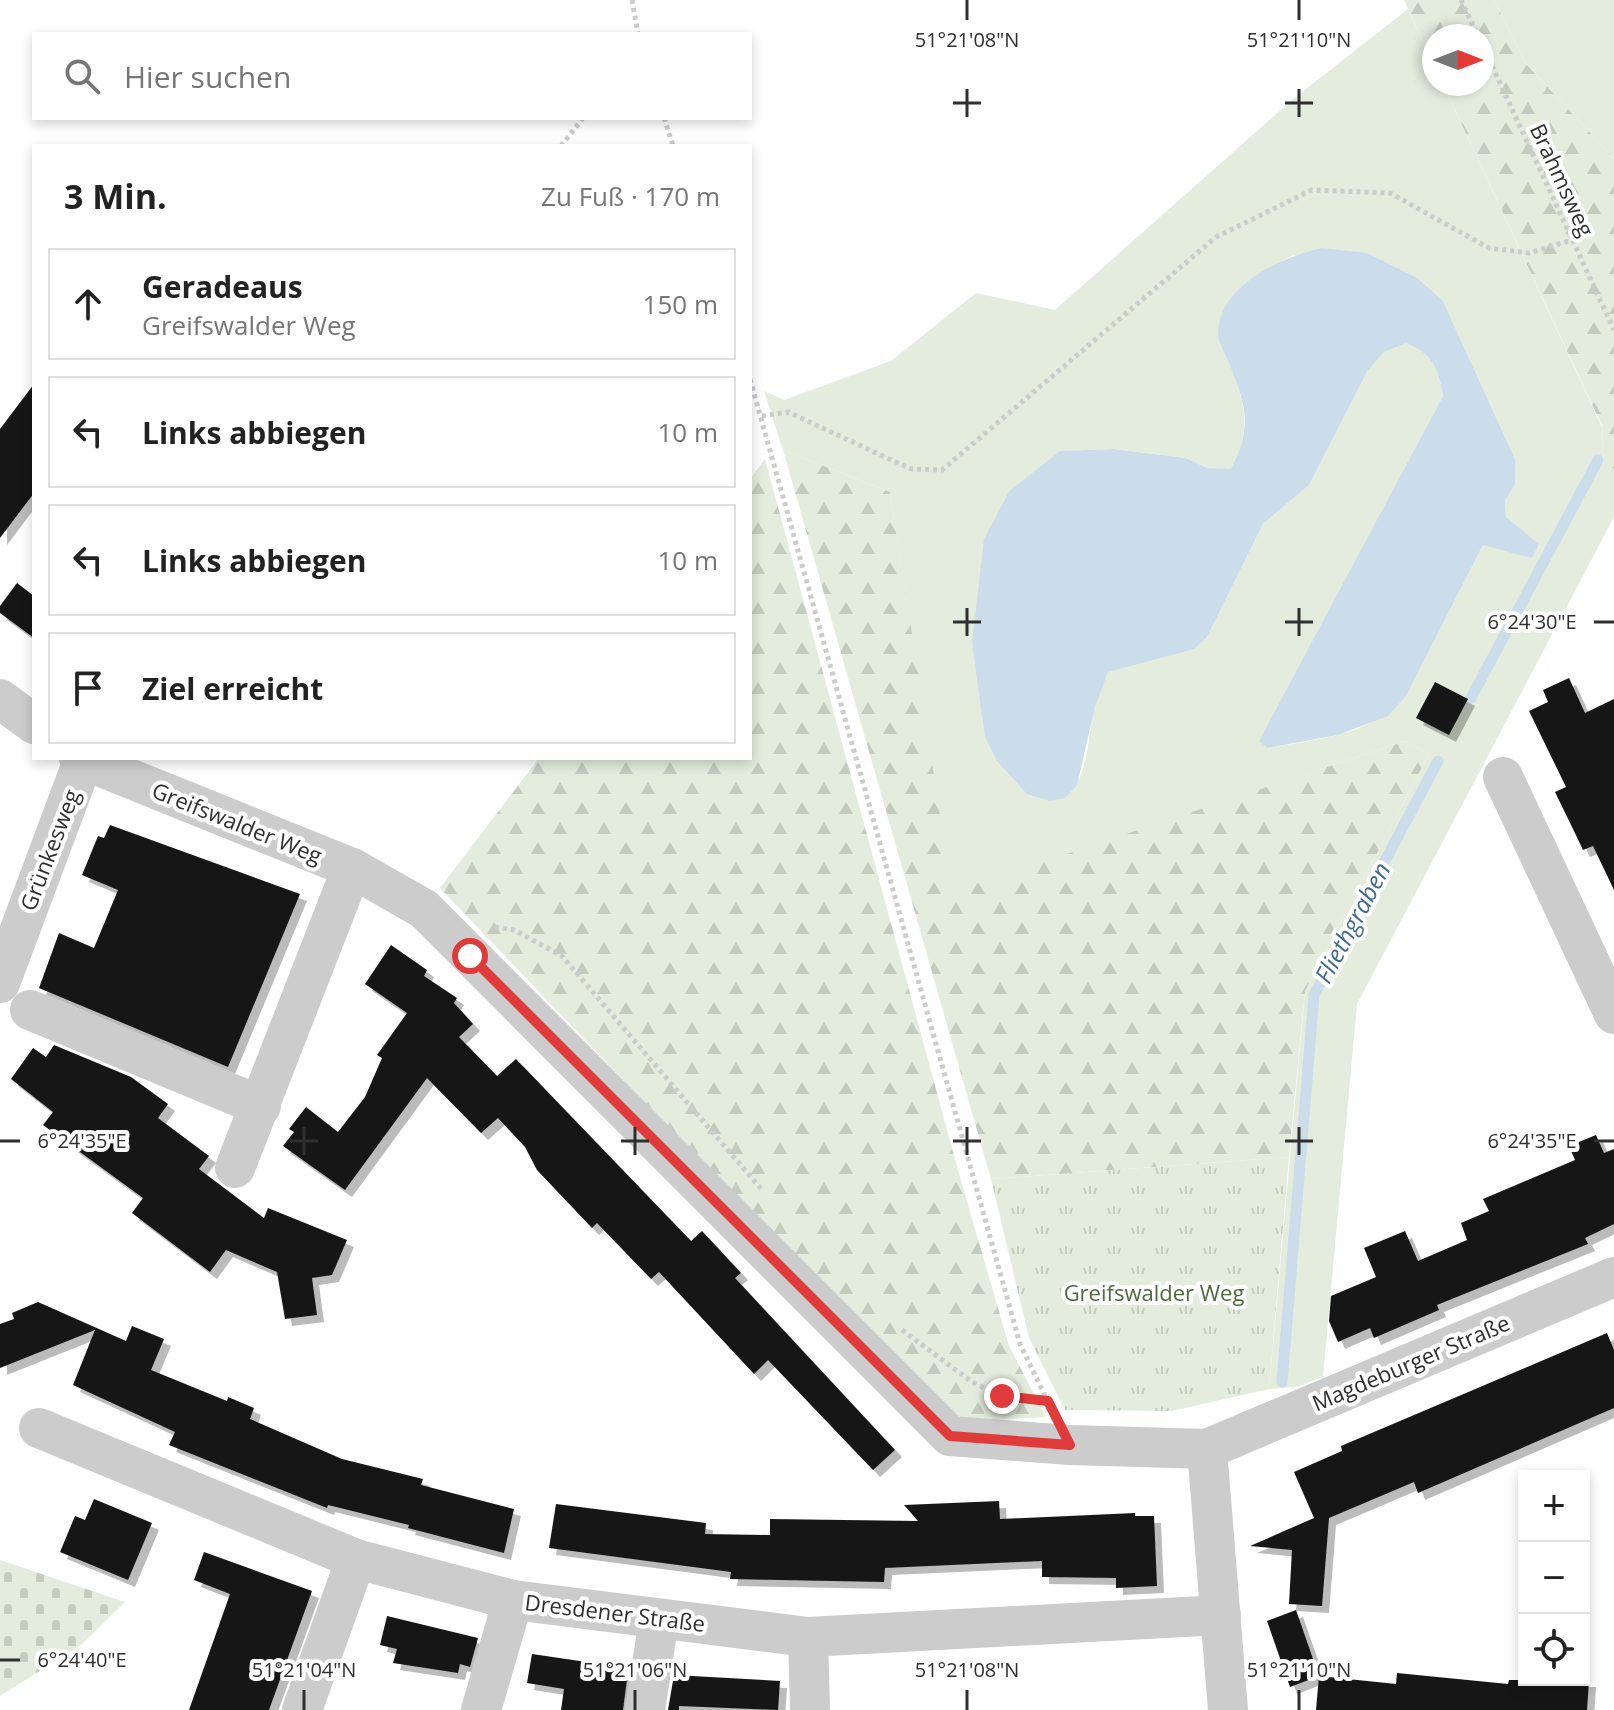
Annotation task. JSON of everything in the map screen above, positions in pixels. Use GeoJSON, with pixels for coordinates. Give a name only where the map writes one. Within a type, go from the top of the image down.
{"type":"FeatureCollection","features":[{"type":"Feature","properties":{"kind":"street"},"geometry":{"type":"LineString","coordinates":[[0,699],[32,723]]}},
{"type":"Feature","properties":{"kind":"street","name":"Greifswalder Weg"},"geometry":{"type":"LineString","coordinates":[[81,760],[352,868],[424,909],[950,1436],[1070,1445],[1207,1449]]}},
{"type":"Feature","properties":{"kind":"street","name":"Grünkesweg"},"geometry":{"type":"LineString","coordinates":[[0,983],[81,760]]}},
{"type":"Feature","properties":{"kind":"street"},"geometry":{"type":"LineString","coordinates":[[1503,777],[1614,1014]]}},
{"type":"Feature","properties":{"kind":"street"},"geometry":{"type":"LineString","coordinates":[[235,1168],[352,868]]}},
{"type":"Feature","properties":{"kind":"street"},"geometry":{"type":"LineString","coordinates":[[30,1010],[261,1106]]}},
{"type":"Feature","properties":{"kind":"street","name":"Magdeburger Straße"},"geometry":{"type":"LineString","coordinates":[[1207,1449],[1614,1277]]}},
{"type":"Feature","properties":{"kind":"street","name":"Dresdener Straße"},"geometry":{"type":"LineString","coordinates":[[39,1428],[356,1559],[513,1600],[808,1637],[1221,1615]]}},
{"type":"Feature","properties":{"kind":"street"},"geometry":{"type":"LineString","coordinates":[[1207,1449],[1228,1710]]}},
{"type":"Feature","properties":{"kind":"street"},"geometry":{"type":"LineString","coordinates":[[302,1710],[356,1559]]}},
{"type":"Feature","properties":{"kind":"street"},"geometry":{"type":"LineString","coordinates":[[481,1710],[513,1600]]}},
{"type":"Feature","properties":{"kind":"street"},"geometry":{"type":"LineString","coordinates":[[645,1710],[659,1619]]}},
{"type":"Feature","properties":{"kind":"street"},"geometry":{"type":"LineString","coordinates":[[808,1637],[810,1710]]}},
{"type":"Feature","properties":{"kind":"path"},"geometry":{"type":"LineString","coordinates":[[632,0],[638,32]]}},
{"type":"Feature","properties":{"kind":"path"},"geometry":{"type":"LineString","coordinates":[[1461,0],[1472,24]]}},
{"type":"Feature","properties":{"kind":"path","name":"Brahmsweg"},"geometry":{"type":"LineString","coordinates":[[1494,70],[1614,330]]}},
{"type":"Feature","properties":{"kind":"path"},"geometry":{"type":"LineString","coordinates":[[563,144],[581,120]]}},
{"type":"Feature","properties":{"kind":"path"},"geometry":{"type":"LineString","coordinates":[[665,120],[672,144]]}},
{"type":"Feature","properties":{"kind":"path"},"geometry":{"type":"LineString","coordinates":[[762,416],[788,412],[911,469],[942,470],[1216,237],[1312,190],[1390,193],[1489,248],[1529,253],[1572,240]]}},
{"type":"Feature","properties":{"kind":"path"},"geometry":{"type":"LineString","coordinates":[[752,385],[1020,1344],[1070,1445]]}},
{"type":"Feature","properties":{"kind":"path"},"geometry":{"type":"LineString","coordinates":[[444,930],[483,925],[514,930],[562,956],[764,1191]]}},
{"type":"Feature","properties":{"kind":"path"},"geometry":{"type":"LineString","coordinates":[[894,1323],[972,1382],[1002,1396],[1048,1401]]}},
{"type":"Feature","properties":{"kind":"green space"},"geometry":{"type":"Polygon","coordinates":[[[1404,0],[1494,0],[1526,64],[1614,158],[1614,468],[1604,474],[1602,426],[1449,96],[1494,96],[1494,24],[1422,24],[1422,39],[1404,0]]]}},
{"type":"Feature","properties":{"kind":"green space"},"geometry":{"type":"Polygon","coordinates":[[[1494,0],[1614,0],[1614,158],[1526,64],[1494,0]]]}},
{"type":"Feature","properties":{"kind":"green space"},"geometry":{"type":"Polygon","coordinates":[[[1408,9],[1422,39],[1422,96],[1449,96],[1602,427],[1604,473],[1614,468],[1614,517],[1357,1004],[1323,1377],[1296,1387],[1269,1389],[1305,991],[1429,754],[1405,741],[951,893],[890,492],[783,450],[764,391],[784,400],[891,361],[976,293],[1055,310],[1292,100],[1408,9]],[[1293,255],[1244,287],[1225,309],[1220,322],[1219,336],[1240,393],[1244,417],[1242,441],[1231,470],[1207,468],[1186,458],[1113,449],[1060,451],[1010,490],[972,643],[978,673],[1050,801],[1064,796],[1080,776],[1095,707],[1108,672],[1207,637],[1263,524],[1309,485],[1367,372],[1384,352],[1406,342],[1422,351],[1433,363],[1443,396],[1260,741],[1267,748],[1360,728],[1392,709],[1406,696],[1483,545],[1538,544],[1506,517],[1505,501],[1515,484],[1515,459],[1443,301],[1293,255]]]}},
{"type":"Feature","properties":{"kind":"green space"},"geometry":{"type":"Polygon","coordinates":[[[783,450],[890,492],[952,892],[1405,741],[1429,754],[1305,991],[1289,1157],[991,1179],[783,450]]]}},
{"type":"Feature","properties":{"kind":"green space"},"geometry":{"type":"Polygon","coordinates":[[[765,459],[959,1174],[1009,1346],[1046,1417],[965,1422],[940,1412],[440,888],[537,760],[752,760],[752,476],[765,459]]]}},
{"type":"Feature","properties":{"kind":"green space"},"geometry":{"type":"Polygon","coordinates":[[[1289,1157],[1269,1389],[1172,1411],[1065,1410],[1029,1338],[991,1179],[1289,1157]]]}},
{"type":"Feature","properties":{"kind":"green space"},"geometry":{"type":"Polygon","coordinates":[[[0,1560],[125,1602],[81,1645],[0,1696],[0,1560]]]}},
{"type":"Feature","properties":{"kind":"water"},"geometry":{"type":"Polygon","coordinates":[[[1322,248],[1367,253],[1417,278],[1443,301],[1515,459],[1515,484],[1505,501],[1506,517],[1539,544],[1532,558],[1483,545],[1406,696],[1388,716],[1338,735],[1267,748],[1259,741],[1443,396],[1433,363],[1422,352],[1406,343],[1384,352],[1367,372],[1309,485],[1263,524],[1207,637],[1194,649],[1108,672],[1095,707],[1077,785],[1065,798],[1050,801],[1027,794],[997,761],[985,737],[972,643],[984,539],[1010,490],[1060,451],[1113,449],[1186,458],[1207,468],[1231,469],[1242,440],[1245,416],[1240,392],[1218,337],[1221,316],[1241,287],[1256,276],[1289,258],[1322,248]]]}},
{"type":"Feature","properties":{"kind":"building"},"geometry":{"type":"Polygon","coordinates":[[[32,387],[32,496],[0,538],[0,429],[32,387]]]}},
{"type":"Feature","properties":{"kind":"building"},"geometry":{"type":"Polygon","coordinates":[[[17,583],[32,594],[32,637],[0,613],[0,606],[17,583]]]}},
{"type":"Feature","properties":{"kind":"building"},"geometry":{"type":"Polygon","coordinates":[[[1569,678],[1585,713],[1614,699],[1614,890],[1593,846],[1583,850],[1555,792],[1566,787],[1529,711],[1548,702],[1543,690],[1569,678]]]}},
{"type":"Feature","properties":{"kind":"building"},"geometry":{"type":"Polygon","coordinates":[[[1435,682],[1468,699],[1449,735],[1416,718],[1435,682]]]}},
{"type":"Feature","properties":{"kind":"building"},"geometry":{"type":"Polygon","coordinates":[[[110,825],[300,894],[228,1067],[39,988],[59,933],[94,948],[118,890],[82,875],[98,836],[104,838],[110,825]]]}},
{"type":"Feature","properties":{"kind":"building"},"geometry":{"type":"Polygon","coordinates":[[[391,945],[427,970],[424,976],[457,998],[454,1003],[473,1024],[459,1037],[497,1076],[516,1059],[691,1241],[702,1231],[741,1273],[735,1278],[895,1450],[873,1470],[768,1360],[754,1374],[659,1272],[651,1279],[597,1223],[592,1228],[537,1170],[525,1147],[498,1118],[481,1133],[427,1078],[345,1190],[283,1146],[294,1132],[289,1129],[306,1107],[338,1132],[365,1097],[382,1058],[377,1055],[407,1013],[365,984],[391,945]]]}},
{"type":"Feature","properties":{"kind":"building"},"geometry":{"type":"Polygon","coordinates":[[[54,1045],[131,1077],[168,1104],[158,1118],[209,1156],[199,1169],[264,1218],[268,1208],[347,1240],[332,1275],[312,1278],[317,1315],[285,1319],[277,1272],[226,1250],[210,1272],[132,1213],[143,1198],[43,1125],[53,1112],[11,1079],[33,1048],[46,1057],[54,1045]]]}},
{"type":"Feature","properties":{"kind":"building"},"geometry":{"type":"Polygon","coordinates":[[[1596,1135],[1604,1153],[1614,1149],[1614,1224],[1585,1238],[1588,1244],[1437,1305],[1439,1310],[1374,1338],[1370,1328],[1338,1342],[1329,1321],[1331,1296],[1376,1277],[1364,1248],[1405,1231],[1418,1261],[1467,1240],[1461,1223],[1489,1211],[1483,1199],[1575,1160],[1569,1146],[1596,1135]]]}},
{"type":"Feature","properties":{"kind":"building"},"geometry":{"type":"Polygon","coordinates":[[[38,1302],[126,1341],[132,1326],[164,1339],[151,1370],[227,1401],[228,1397],[254,1408],[250,1419],[342,1459],[423,1479],[421,1485],[514,1509],[504,1553],[408,1528],[409,1525],[328,1505],[327,1508],[169,1445],[175,1432],[73,1385],[95,1330],[0,1368],[0,1324],[14,1319],[12,1313],[38,1302]]]}},
{"type":"Feature","properties":{"kind":"building"},"geometry":{"type":"Polygon","coordinates":[[[1607,1333],[1614,1350],[1614,1408],[1418,1493],[1414,1482],[1329,1518],[1322,1606],[1289,1604],[1292,1550],[1250,1546],[1314,1518],[1294,1472],[1342,1451],[1341,1446],[1607,1333]]]}},
{"type":"Feature","properties":{"kind":"building"},"geometry":{"type":"Polygon","coordinates":[[[94,1499],[152,1523],[128,1580],[60,1552],[75,1516],[85,1520],[94,1499]]]}},
{"type":"Feature","properties":{"kind":"building"},"geometry":{"type":"Polygon","coordinates":[[[999,1501],[1000,1519],[1135,1513],[1135,1516],[1154,1516],[1157,1586],[1116,1588],[1116,1578],[1042,1577],[1042,1561],[885,1568],[884,1582],[730,1579],[731,1572],[549,1548],[556,1504],[706,1523],[705,1534],[770,1535],[770,1519],[918,1521],[904,1505],[999,1501]]]}},
{"type":"Feature","properties":{"kind":"building"},"geometry":{"type":"Polygon","coordinates":[[[204,1552],[312,1591],[269,1710],[189,1710],[230,1594],[194,1580],[204,1552]]]}},
{"type":"Feature","properties":{"kind":"building"},"geometry":{"type":"Polygon","coordinates":[[[1296,1610],[1319,1676],[1290,1687],[1267,1621],[1296,1610]]]}},
{"type":"Feature","properties":{"kind":"building"},"geometry":{"type":"Polygon","coordinates":[[[387,1616],[478,1638],[470,1667],[460,1664],[458,1673],[393,1663],[397,1649],[380,1645],[387,1616]]]}},
{"type":"Feature","properties":{"kind":"building"},"geometry":{"type":"Polygon","coordinates":[[[532,1654],[614,1666],[613,1671],[628,1672],[623,1710],[561,1710],[564,1689],[527,1683],[532,1654]]]}},
{"type":"Feature","properties":{"kind":"building"},"geometry":{"type":"Polygon","coordinates":[[[1397,1673],[1508,1684],[1509,1680],[1518,1680],[1518,1686],[1589,1686],[1587,1710],[1316,1710],[1319,1676],[1396,1684],[1397,1673]]]}},
{"type":"Feature","properties":{"kind":"building"},"geometry":{"type":"Polygon","coordinates":[[[674,1675],[780,1681],[778,1710],[679,1706],[679,1710],[668,1710],[674,1675]]]}},
{"type":"Feature","properties":{"kind":"waterway","name":"Fliethgraben"},"geometry":{"type":"LineString","coordinates":[[1471,698],[1598,460]]}},
{"type":"Feature","properties":{"kind":"waterway","name":"Fliethgraben"},"geometry":{"type":"LineString","coordinates":[[1282,1382],[1314,995],[1438,761]]}},
{"type":"Feature","properties":{"kind":"route"},"geometry":{"type":"LineString","coordinates":[[470,956],[950,1436],[1070,1445],[1048,1401],[1002,1396]]}}]}
